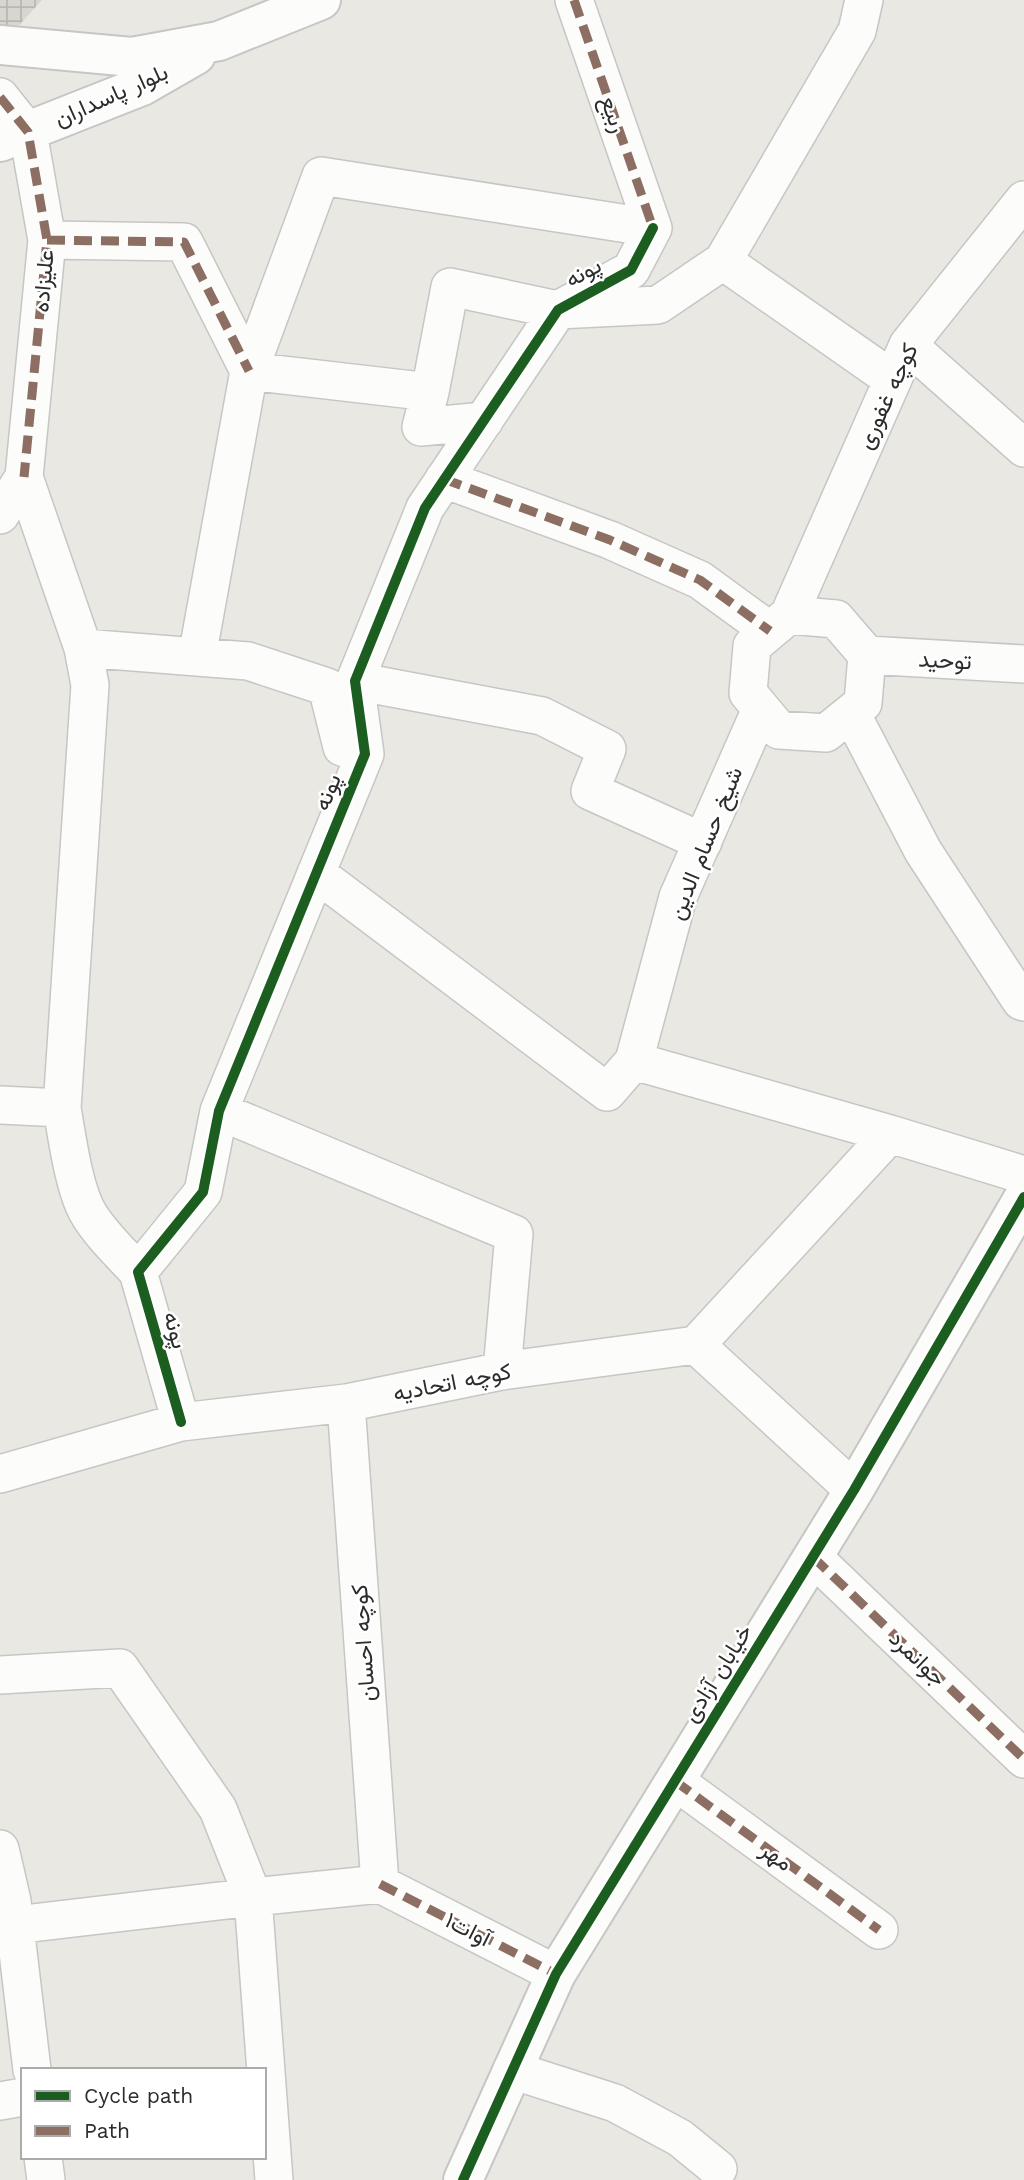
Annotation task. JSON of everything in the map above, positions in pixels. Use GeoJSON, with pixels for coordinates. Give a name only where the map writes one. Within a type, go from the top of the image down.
{"type":"FeatureCollection","features":[{"type":"Feature","properties":{"kind":"street"},"geometry":{"type":"LineString","coordinates":[[0,45],[132,57],[219,41],[321,0]]}},
{"type":"Feature","properties":{"kind":"street","name":"ربیع"},"geometry":{"type":"LineString","coordinates":[[574,0],[653,228]]}},
{"type":"Feature","properties":{"kind":"street"},"geometry":{"type":"LineString","coordinates":[[484,421],[421,427],[450,287],[558,310],[658,305],[723,261],[857,31],[863,0]]}},
{"type":"Feature","properties":{"kind":"street","name":"بلوار پاسداران"},"geometry":{"type":"LineString","coordinates":[[14,137],[142,86],[219,41]]}},
{"type":"Feature","properties":{"kind":"street"},"geometry":{"type":"LineString","coordinates":[[0,97],[14,137]]}},
{"type":"Feature","properties":{"kind":"street","name":"علیزاده"},"geometry":{"type":"LineString","coordinates":[[12,474],[47,240],[14,137]]}},
{"type":"Feature","properties":{"kind":"street"},"geometry":{"type":"LineString","coordinates":[[197,657],[249,371],[321,176],[653,228]]}},
{"type":"Feature","properties":{"kind":"street","name":"کوچه غفوری"},"geometry":{"type":"LineString","coordinates":[[780,623],[908,345],[1024,200]]}},
{"type":"Feature","properties":{"kind":"street","name":"پونه"},"geometry":{"type":"LineString","coordinates":[[181,1422],[138,1272],[203,1192],[219,1111],[365,754],[355,681],[425,508],[444,479],[558,310],[631,270],[653,228]]}},
{"type":"Feature","properties":{"kind":"street"},"geometry":{"type":"LineString","coordinates":[[47,240],[184,242],[249,371]]}},
{"type":"Feature","properties":{"kind":"street"},"geometry":{"type":"LineString","coordinates":[[723,261],[892,379]]}},
{"type":"Feature","properties":{"kind":"street"},"geometry":{"type":"LineString","coordinates":[[908,345],[1024,448]]}},
{"type":"Feature","properties":{"kind":"street"},"geometry":{"type":"LineString","coordinates":[[249,371],[430,392]]}},
{"type":"Feature","properties":{"kind":"street"},"geometry":{"type":"LineString","coordinates":[[0,515],[12,474]]}},
{"type":"Feature","properties":{"kind":"street"},"geometry":{"type":"LineString","coordinates":[[12,474],[83,648],[90,685],[62,1108],[72,1162],[87,1212],[138,1272]]}},
{"type":"Feature","properties":{"kind":"street"},"geometry":{"type":"LineString","coordinates":[[444,479],[610,540],[700,580],[780,623],[836,619],[867,655],[863,703],[826,733],[779,730],[748,694],[752,646],[780,623]]}},
{"type":"Feature","properties":{"kind":"street"},"geometry":{"type":"LineString","coordinates":[[83,648],[248,661],[327,687],[342,747],[365,754]]}},
{"type":"Feature","properties":{"kind":"street","name":"توحید"},"geometry":{"type":"LineString","coordinates":[[867,655],[1024,664]]}},
{"type":"Feature","properties":{"kind":"street"},"geometry":{"type":"LineString","coordinates":[[355,681],[542,716],[607,749],[590,791],[703,842]]}},
{"type":"Feature","properties":{"kind":"street","name":"شیخ حسام الدین"},"geometry":{"type":"LineString","coordinates":[[634,1061],[678,897],[761,709]]}},
{"type":"Feature","properties":{"kind":"street"},"geometry":{"type":"LineString","coordinates":[[851,713],[923,851],[1024,1002]]}},
{"type":"Feature","properties":{"kind":"street"},"geometry":{"type":"LineString","coordinates":[[316,873],[607,1092],[634,1061],[1024,1175]]}},
{"type":"Feature","properties":{"kind":"street"},"geometry":{"type":"LineString","coordinates":[[0,1105],[62,1108]]}},
{"type":"Feature","properties":{"kind":"street"},"geometry":{"type":"LineString","coordinates":[[219,1111],[514,1234],[502,1371]]}},
{"type":"Feature","properties":{"kind":"street"},"geometry":{"type":"LineString","coordinates":[[854,1490],[696,1345],[890,1134]]}},
{"type":"Feature","properties":{"kind":"street","name":"خیابان آزادی"},"geometry":{"type":"LineString","coordinates":[[463,2180],[556,1974],[854,1490],[1024,1198]]}},
{"type":"Feature","properties":{"kind":"street","name":"کوچه اتحادیه"},"geometry":{"type":"LineString","coordinates":[[0,1474],[181,1422],[346,1403],[502,1371],[696,1345]]}},
{"type":"Feature","properties":{"kind":"street","name":"کوچه احسان"},"geometry":{"type":"LineString","coordinates":[[346,1403],[380,1884]]}},
{"type":"Feature","properties":{"kind":"street","name":"جوانمرد"},"geometry":{"type":"LineString","coordinates":[[813,1557],[1024,1759]]}},
{"type":"Feature","properties":{"kind":"street"},"geometry":{"type":"LineString","coordinates":[[0,1675],[120,1668],[218,1809],[253,1897],[265,2068]]}},
{"type":"Feature","properties":{"kind":"street","name":"مهر"},"geometry":{"type":"LineString","coordinates":[[675,1781],[879,1930]]}},
{"type":"Feature","properties":{"kind":"street"},"geometry":{"type":"LineString","coordinates":[[0,1849],[12,1901],[33,2068]]}},
{"type":"Feature","properties":{"kind":"street"},"geometry":{"type":"LineString","coordinates":[[15,1925],[380,1884]]}},
{"type":"Feature","properties":{"kind":"street","name":"آوات۱"},"geometry":{"type":"LineString","coordinates":[[380,1884],[556,1974]]}},
{"type":"Feature","properties":{"kind":"street"},"geometry":{"type":"LineString","coordinates":[[512,2070],[615,2102],[680,2138],[718,2169]]}},
{"type":"Feature","properties":{"kind":"street"},"geometry":{"type":"LineString","coordinates":[[266,2084],[274,2180]]}},
{"type":"Feature","properties":{"kind":"street"},"geometry":{"type":"LineString","coordinates":[[0,2101],[21,2098]]}},
{"type":"Feature","properties":{"kind":"street"},"geometry":{"type":"LineString","coordinates":[[43,2159],[46,2180]]}},
{"type":"Feature","properties":{"kind":"shaded area"},"geometry":{"type":"Polygon","coordinates":[[[0,0],[42,0],[0,46],[0,0]]]}},
{"type":"Feature","properties":{"kind":"marked path"},"geometry":{"type":"LineString","coordinates":[[574,0],[653,228]]}},
{"type":"Feature","properties":{"kind":"marked path"},"geometry":{"type":"LineString","coordinates":[[0,97],[28,132],[47,240],[24,477]]}},
{"type":"Feature","properties":{"kind":"marked path"},"geometry":{"type":"LineString","coordinates":[[47,240],[184,242],[249,371]]}},
{"type":"Feature","properties":{"kind":"marked path"},"geometry":{"type":"LineString","coordinates":[[444,479],[610,540],[700,580],[770,631]]}},
{"type":"Feature","properties":{"kind":"marked path"},"geometry":{"type":"LineString","coordinates":[[813,1557],[1024,1759]]}},
{"type":"Feature","properties":{"kind":"marked path"},"geometry":{"type":"LineString","coordinates":[[675,1781],[879,1930]]}},
{"type":"Feature","properties":{"kind":"marked path"},"geometry":{"type":"LineString","coordinates":[[380,1884],[556,1974]]}},
{"type":"Feature","properties":{"kind":"cycle path"},"geometry":{"type":"LineString","coordinates":[[181,1422],[138,1272],[203,1192],[219,1111],[365,754],[355,681],[425,508],[558,310],[631,270],[653,228]]}},
{"type":"Feature","properties":{"kind":"cycle path"},"geometry":{"type":"LineString","coordinates":[[463,2180],[556,1974],[854,1490],[1024,1197]]}}]}
